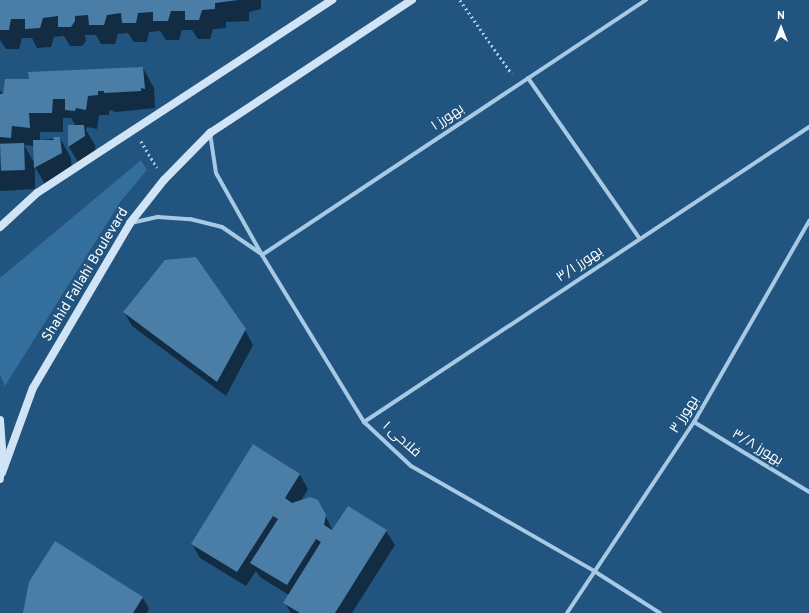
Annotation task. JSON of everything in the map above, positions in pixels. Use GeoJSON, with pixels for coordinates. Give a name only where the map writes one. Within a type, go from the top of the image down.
{"type":"FeatureCollection","features":[{"type":"Feature","properties":{"kind":"main road"},"geometry":{"type":"LineString","coordinates":[[0,226],[37,194],[133,129],[332,0]]}},
{"type":"Feature","properties":{"kind":"main road","name":"Shahid Fallahi Boulevard"},"geometry":{"type":"LineString","coordinates":[[1,476],[33,388],[130,223],[164,180],[210,133],[412,0]]}},
{"type":"Feature","properties":{"kind":"main road"},"geometry":{"type":"LineString","coordinates":[[0,420],[1,476]]}},
{"type":"Feature","properties":{"kind":"street","name":"بهورز ۱"},"geometry":{"type":"LineString","coordinates":[[262,255],[646,0]]}},
{"type":"Feature","properties":{"kind":"street"},"geometry":{"type":"LineString","coordinates":[[528,78],[640,239]]}},
{"type":"Feature","properties":{"kind":"street","name":"بهورز ۳/۱"},"geometry":{"type":"LineString","coordinates":[[364,422],[809,127]]}},
{"type":"Feature","properties":{"kind":"street","name":"فلاحی ۱"},"geometry":{"type":"LineString","coordinates":[[210,133],[216,173],[262,255],[364,422],[411,466],[594,571],[660,613]]}},
{"type":"Feature","properties":{"kind":"street","name":"فلاحی ۱"},"geometry":{"type":"LineString","coordinates":[[130,223],[158,217],[190,218],[222,227],[262,255]]}},
{"type":"Feature","properties":{"kind":"street","name":"بهورز ۳"},"geometry":{"type":"LineString","coordinates":[[567,613],[694,422],[808,223]]}},
{"type":"Feature","properties":{"kind":"street","name":"بهورز ۳/۸"},"geometry":{"type":"LineString","coordinates":[[694,422],[809,492]]}},
{"type":"Feature","properties":{"kind":"path"},"geometry":{"type":"LineString","coordinates":[[460,0],[519,84]]}},
{"type":"Feature","properties":{"kind":"path"},"geometry":{"type":"LineString","coordinates":[[133,129],[164,180]]}},
{"type":"Feature","properties":{"kind":"shaded area"},"geometry":{"type":"Polygon","coordinates":[[[141,160],[147,170],[121,201],[5,386],[0,375],[0,278],[141,160]]]}},
{"type":"Feature","properties":{"kind":"building"},"geometry":{"type":"Polygon","coordinates":[[[0,0],[238,0],[215,3],[215,9],[202,10],[199,20],[185,20],[185,11],[171,11],[168,21],[153,21],[153,12],[138,13],[136,23],[122,23],[121,13],[107,15],[104,25],[89,25],[88,15],[75,16],[75,21],[71,27],[58,27],[58,16],[43,18],[40,28],[25,29],[25,19],[11,19],[9,30],[0,30],[0,0]]]}},
{"type":"Feature","properties":{"kind":"building"},"geometry":{"type":"Polygon","coordinates":[[[143,67],[145,89],[141,88],[141,91],[104,93],[104,91],[98,91],[98,95],[88,96],[86,110],[76,108],[75,111],[65,110],[65,99],[53,99],[52,113],[29,113],[30,128],[12,126],[11,138],[0,137],[0,94],[3,94],[5,79],[29,79],[28,72],[143,67]]]}},
{"type":"Feature","properties":{"kind":"building"},"geometry":{"type":"Polygon","coordinates":[[[68,125],[84,125],[85,136],[68,147],[68,125]]]}},
{"type":"Feature","properties":{"kind":"building"},"geometry":{"type":"Polygon","coordinates":[[[53,137],[60,137],[62,153],[34,168],[33,140],[54,140],[53,137]]]}},
{"type":"Feature","properties":{"kind":"building"},"geometry":{"type":"Polygon","coordinates":[[[24,143],[25,170],[1,171],[0,144],[24,143]]]}},
{"type":"Feature","properties":{"kind":"building"},"geometry":{"type":"Polygon","coordinates":[[[196,257],[246,329],[217,382],[123,312],[165,260],[196,257]]]}},
{"type":"Feature","properties":{"kind":"building"},"geometry":{"type":"Polygon","coordinates":[[[253,444],[300,474],[285,498],[292,503],[310,497],[318,500],[326,515],[324,525],[332,530],[348,506],[387,530],[335,613],[300,613],[283,603],[321,542],[316,539],[287,585],[250,563],[278,519],[273,516],[237,572],[191,544],[253,444]]]}},
{"type":"Feature","properties":{"kind":"building"},"geometry":{"type":"Polygon","coordinates":[[[55,541],[143,597],[133,613],[23,613],[29,582],[55,541]]]}}]}
